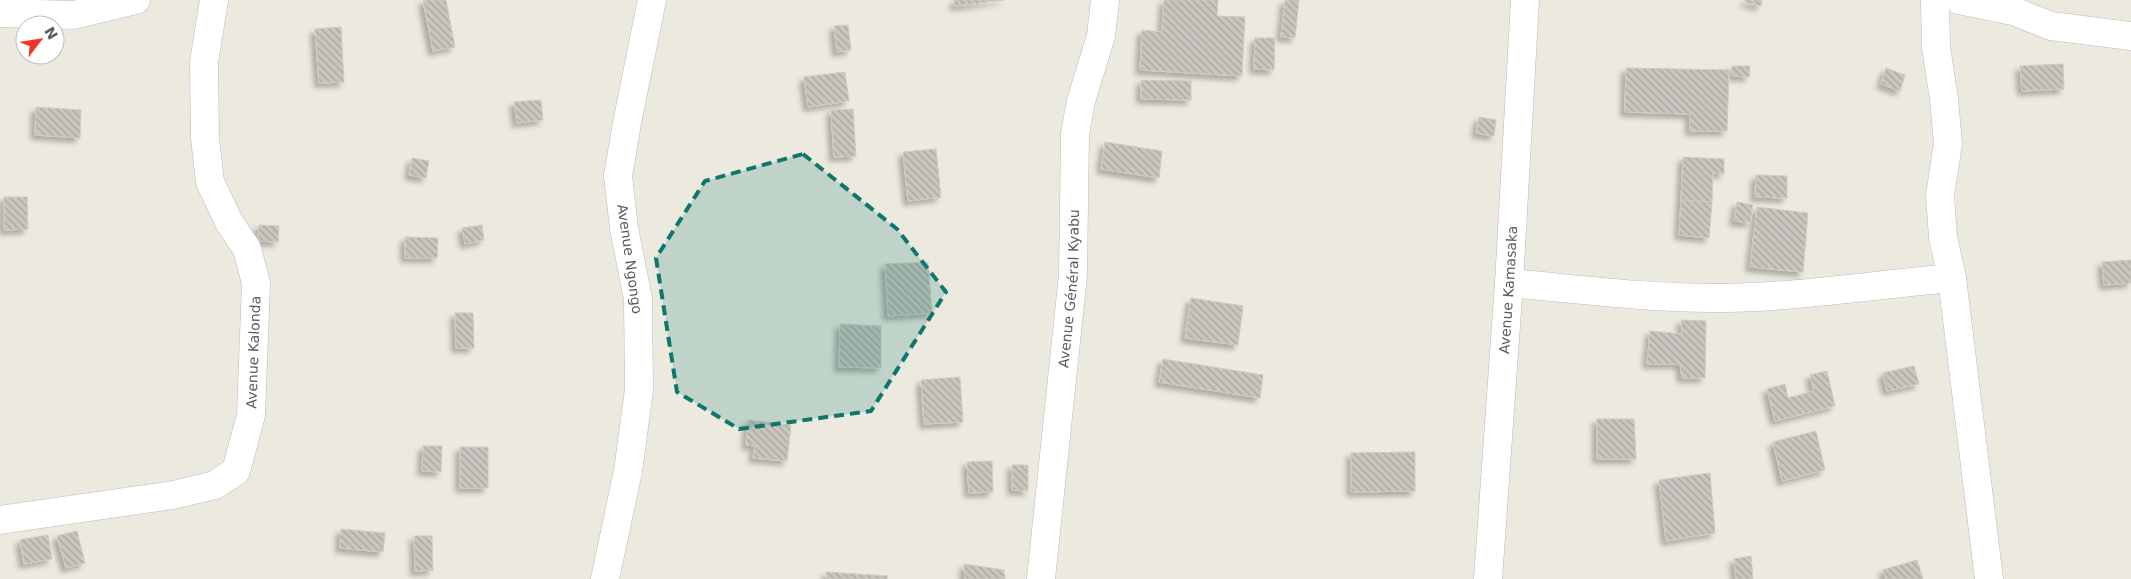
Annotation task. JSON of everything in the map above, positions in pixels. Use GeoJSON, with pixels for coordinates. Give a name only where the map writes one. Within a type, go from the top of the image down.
{"type":"FeatureCollection","features":[{"type":"Feature","properties":{"kind":"street"},"geometry":{"type":"LineString","coordinates":[[0,13],[74,15],[136,0]]}},
{"type":"Feature","properties":{"kind":"street","name":"Avenue Kalonda"},"geometry":{"type":"LineString","coordinates":[[0,520],[173,495],[215,485],[236,471],[251,415],[256,283],[246,249],[229,222],[210,182],[205,138],[204,62],[214,0]]}},
{"type":"Feature","properties":{"kind":"street","name":"Avenue Ngongo"},"geometry":{"type":"LineString","coordinates":[[606,579],[628,471],[639,390],[638,299],[624,228],[618,176],[626,122],[652,0]]}},
{"type":"Feature","properties":{"kind":"street","name":"Avenue Général Kyabu"},"geometry":{"type":"LineString","coordinates":[[1041,579],[1073,275],[1075,134],[1081,101],[1101,36],[1105,0]]}},
{"type":"Feature","properties":{"kind":"street","name":"Avenue Kamasaka"},"geometry":{"type":"LineString","coordinates":[[1488,579],[1509,283],[1525,0]]}},
{"type":"Feature","properties":{"kind":"street"},"geometry":{"type":"LineString","coordinates":[[1935,0],[1936,47],[1944,99],[1948,144],[1940,195],[1943,237],[1952,278],[1989,579]]}},
{"type":"Feature","properties":{"kind":"street"},"geometry":{"type":"LineString","coordinates":[[1959,0],[2013,11],[2052,26],[2131,36]]}},
{"type":"Feature","properties":{"kind":"street"},"geometry":{"type":"LineString","coordinates":[[1509,283],[1634,295],[1713,298],[1813,293],[1952,278]]}},
{"type":"Feature","properties":{"kind":"highlighted area"},"geometry":{"type":"Polygon","coordinates":[[[803,154],[897,229],[946,292],[871,411],[739,429],[677,392],[656,258],[705,181],[803,154]]]}},
{"type":"Feature","properties":{"kind":"building"},"geometry":{"type":"Polygon","coordinates":[[[423,0],[446,0],[455,47],[433,51],[423,0]]]}},
{"type":"Feature","properties":{"kind":"building"},"geometry":{"type":"Polygon","coordinates":[[[954,0],[1004,0],[955,6],[954,0]]]}},
{"type":"Feature","properties":{"kind":"building"},"geometry":{"type":"Polygon","coordinates":[[[1164,0],[1218,0],[1217,16],[1245,17],[1242,76],[1140,70],[1142,30],[1162,32],[1164,0]]]}},
{"type":"Feature","properties":{"kind":"building"},"geometry":{"type":"Polygon","coordinates":[[[1285,0],[1299,0],[1295,38],[1281,37],[1285,0]]]}},
{"type":"Feature","properties":{"kind":"building"},"geometry":{"type":"Polygon","coordinates":[[[1745,0],[1762,0],[1761,6],[1745,2],[1745,0]]]}},
{"type":"Feature","properties":{"kind":"building"},"geometry":{"type":"Polygon","coordinates":[[[848,25],[851,50],[837,52],[834,26],[848,25]]]}},
{"type":"Feature","properties":{"kind":"building"},"geometry":{"type":"Polygon","coordinates":[[[341,27],[344,82],[319,83],[315,29],[341,27]]]}},
{"type":"Feature","properties":{"kind":"building"},"geometry":{"type":"Polygon","coordinates":[[[1255,38],[1275,38],[1274,70],[1254,69],[1255,38]]]}},
{"type":"Feature","properties":{"kind":"building"},"geometry":{"type":"Polygon","coordinates":[[[2063,64],[2064,89],[2022,91],[2020,66],[2063,64]]]}},
{"type":"Feature","properties":{"kind":"building"},"geometry":{"type":"Polygon","coordinates":[[[1732,66],[1750,66],[1749,77],[1732,76],[1732,66]]]}},
{"type":"Feature","properties":{"kind":"building"},"geometry":{"type":"Polygon","coordinates":[[[1626,68],[1729,70],[1727,131],[1690,131],[1690,114],[1625,112],[1626,68]]]}},
{"type":"Feature","properties":{"kind":"building"},"geometry":{"type":"Polygon","coordinates":[[[1886,68],[1905,75],[1900,91],[1881,84],[1886,68]]]}},
{"type":"Feature","properties":{"kind":"building"},"geometry":{"type":"Polygon","coordinates":[[[845,72],[849,101],[808,107],[804,77],[845,72]]]}},
{"type":"Feature","properties":{"kind":"building"},"geometry":{"type":"Polygon","coordinates":[[[1141,80],[1191,81],[1191,100],[1141,99],[1141,80]]]}},
{"type":"Feature","properties":{"kind":"building"},"geometry":{"type":"Polygon","coordinates":[[[541,100],[543,120],[517,123],[514,102],[541,100]]]}},
{"type":"Feature","properties":{"kind":"building"},"geometry":{"type":"Polygon","coordinates":[[[36,107],[81,110],[80,138],[35,135],[36,107]]]}},
{"type":"Feature","properties":{"kind":"building"},"geometry":{"type":"Polygon","coordinates":[[[853,109],[856,156],[834,157],[831,110],[853,109]]]}},
{"type":"Feature","properties":{"kind":"building"},"geometry":{"type":"Polygon","coordinates":[[[1479,117],[1496,120],[1494,136],[1476,133],[1479,117]]]}},
{"type":"Feature","properties":{"kind":"building"},"geometry":{"type":"Polygon","coordinates":[[[1105,142],[1162,151],[1159,178],[1101,169],[1105,142]]]}},
{"type":"Feature","properties":{"kind":"building"},"geometry":{"type":"Polygon","coordinates":[[[936,149],[941,197],[908,201],[903,152],[936,149]]]}},
{"type":"Feature","properties":{"kind":"building"},"geometry":{"type":"Polygon","coordinates":[[[1683,157],[1724,159],[1724,174],[1713,173],[1712,202],[1681,200],[1683,157]]]}},
{"type":"Feature","properties":{"kind":"building"},"geometry":{"type":"Polygon","coordinates":[[[412,158],[429,161],[426,178],[409,175],[412,158]]]}},
{"type":"Feature","properties":{"kind":"building"},"geometry":{"type":"Polygon","coordinates":[[[1756,175],[1787,176],[1787,198],[1755,197],[1756,175]]]}},
{"type":"Feature","properties":{"kind":"building"},"geometry":{"type":"Polygon","coordinates":[[[4,197],[27,197],[28,229],[4,230],[4,197]]]}},
{"type":"Feature","properties":{"kind":"building"},"geometry":{"type":"Polygon","coordinates":[[[1681,200],[1712,202],[1709,238],[1679,235],[1681,200]]]}},
{"type":"Feature","properties":{"kind":"building"},"geometry":{"type":"Polygon","coordinates":[[[1737,202],[1753,205],[1750,223],[1734,221],[1737,202]]]}},
{"type":"Feature","properties":{"kind":"building"},"geometry":{"type":"Polygon","coordinates":[[[1757,207],[1808,213],[1803,272],[1750,267],[1757,207]]]}},
{"type":"Feature","properties":{"kind":"building"},"geometry":{"type":"Polygon","coordinates":[[[259,225],[279,226],[278,242],[258,241],[259,225]]]}},
{"type":"Feature","properties":{"kind":"building"},"geometry":{"type":"Polygon","coordinates":[[[482,225],[484,240],[465,244],[462,228],[482,225]]]}},
{"type":"Feature","properties":{"kind":"building"},"geometry":{"type":"Polygon","coordinates":[[[405,237],[438,238],[437,258],[405,258],[405,237]]]}},
{"type":"Feature","properties":{"kind":"building"},"geometry":{"type":"Polygon","coordinates":[[[2131,260],[2131,283],[2104,285],[2102,262],[2131,260]]]}},
{"type":"Feature","properties":{"kind":"building"},"geometry":{"type":"Polygon","coordinates":[[[928,262],[932,313],[888,316],[885,264],[928,262]]]}},
{"type":"Feature","properties":{"kind":"building"},"geometry":{"type":"Polygon","coordinates":[[[1191,298],[1243,306],[1238,345],[1185,338],[1191,298]]]}},
{"type":"Feature","properties":{"kind":"building"},"geometry":{"type":"Polygon","coordinates":[[[455,313],[473,313],[474,348],[456,348],[455,313]]]}},
{"type":"Feature","properties":{"kind":"building"},"geometry":{"type":"Polygon","coordinates":[[[1681,320],[1706,321],[1705,378],[1682,378],[1680,364],[1647,364],[1650,331],[1682,334],[1681,320]]]}},
{"type":"Feature","properties":{"kind":"building"},"geometry":{"type":"Polygon","coordinates":[[[840,324],[881,326],[881,368],[839,367],[840,324]]]}},
{"type":"Feature","properties":{"kind":"building"},"geometry":{"type":"Polygon","coordinates":[[[1163,359],[1263,375],[1260,398],[1159,382],[1163,359]]]}},
{"type":"Feature","properties":{"kind":"building"},"geometry":{"type":"Polygon","coordinates":[[[1914,366],[1919,384],[1887,391],[1883,373],[1914,366]]]}},
{"type":"Feature","properties":{"kind":"building"},"geometry":{"type":"Polygon","coordinates":[[[1827,371],[1835,406],[1775,421],[1767,389],[1785,384],[1788,398],[1814,391],[1810,375],[1827,371]]]}},
{"type":"Feature","properties":{"kind":"building"},"geometry":{"type":"Polygon","coordinates":[[[960,377],[963,422],[924,424],[921,380],[960,377]]]}},
{"type":"Feature","properties":{"kind":"building"},"geometry":{"type":"Polygon","coordinates":[[[1597,419],[1634,419],[1636,459],[1597,459],[1597,419]]]}},
{"type":"Feature","properties":{"kind":"building"},"geometry":{"type":"Polygon","coordinates":[[[748,420],[791,425],[787,461],[753,458],[755,446],[746,445],[748,420]]]}},
{"type":"Feature","properties":{"kind":"building"},"geometry":{"type":"Polygon","coordinates":[[[1816,431],[1825,470],[1782,481],[1773,442],[1816,431]]]}},
{"type":"Feature","properties":{"kind":"building"},"geometry":{"type":"Polygon","coordinates":[[[423,446],[442,446],[441,472],[422,471],[423,446]]]}},
{"type":"Feature","properties":{"kind":"building"},"geometry":{"type":"Polygon","coordinates":[[[460,447],[488,447],[488,488],[460,488],[460,447]]]}},
{"type":"Feature","properties":{"kind":"building"},"geometry":{"type":"Polygon","coordinates":[[[1415,452],[1415,491],[1351,492],[1351,453],[1415,452]]]}},
{"type":"Feature","properties":{"kind":"building"},"geometry":{"type":"Polygon","coordinates":[[[992,461],[993,492],[969,493],[967,462],[992,461]]]}},
{"type":"Feature","properties":{"kind":"building"},"geometry":{"type":"Polygon","coordinates":[[[1012,465],[1028,465],[1028,491],[1012,490],[1012,465]]]}},
{"type":"Feature","properties":{"kind":"building"},"geometry":{"type":"Polygon","coordinates":[[[1710,473],[1715,533],[1666,541],[1659,480],[1710,473]]]}},
{"type":"Feature","properties":{"kind":"building"},"geometry":{"type":"Polygon","coordinates":[[[341,529],[385,533],[383,552],[340,548],[341,529]]]}},
{"type":"Feature","properties":{"kind":"building"},"geometry":{"type":"Polygon","coordinates":[[[77,531],[85,563],[66,568],[57,536],[77,531]]]}},
{"type":"Feature","properties":{"kind":"building"},"geometry":{"type":"Polygon","coordinates":[[[48,535],[52,559],[24,564],[20,540],[48,535]]]}},
{"type":"Feature","properties":{"kind":"building"},"geometry":{"type":"Polygon","coordinates":[[[414,536],[432,536],[433,570],[415,571],[414,536]]]}},
{"type":"Feature","properties":{"kind":"building"},"geometry":{"type":"Polygon","coordinates":[[[1751,556],[1753,579],[1736,579],[1734,559],[1751,556]]]}},
{"type":"Feature","properties":{"kind":"building"},"geometry":{"type":"Polygon","coordinates":[[[1917,560],[1923,579],[1886,579],[1883,570],[1917,560]]]}},
{"type":"Feature","properties":{"kind":"building"},"geometry":{"type":"Polygon","coordinates":[[[964,564],[1004,570],[1005,579],[965,579],[964,564]]]}},
{"type":"Feature","properties":{"kind":"building"},"geometry":{"type":"Polygon","coordinates":[[[826,572],[888,576],[887,579],[826,579],[826,572]]]}}]}
